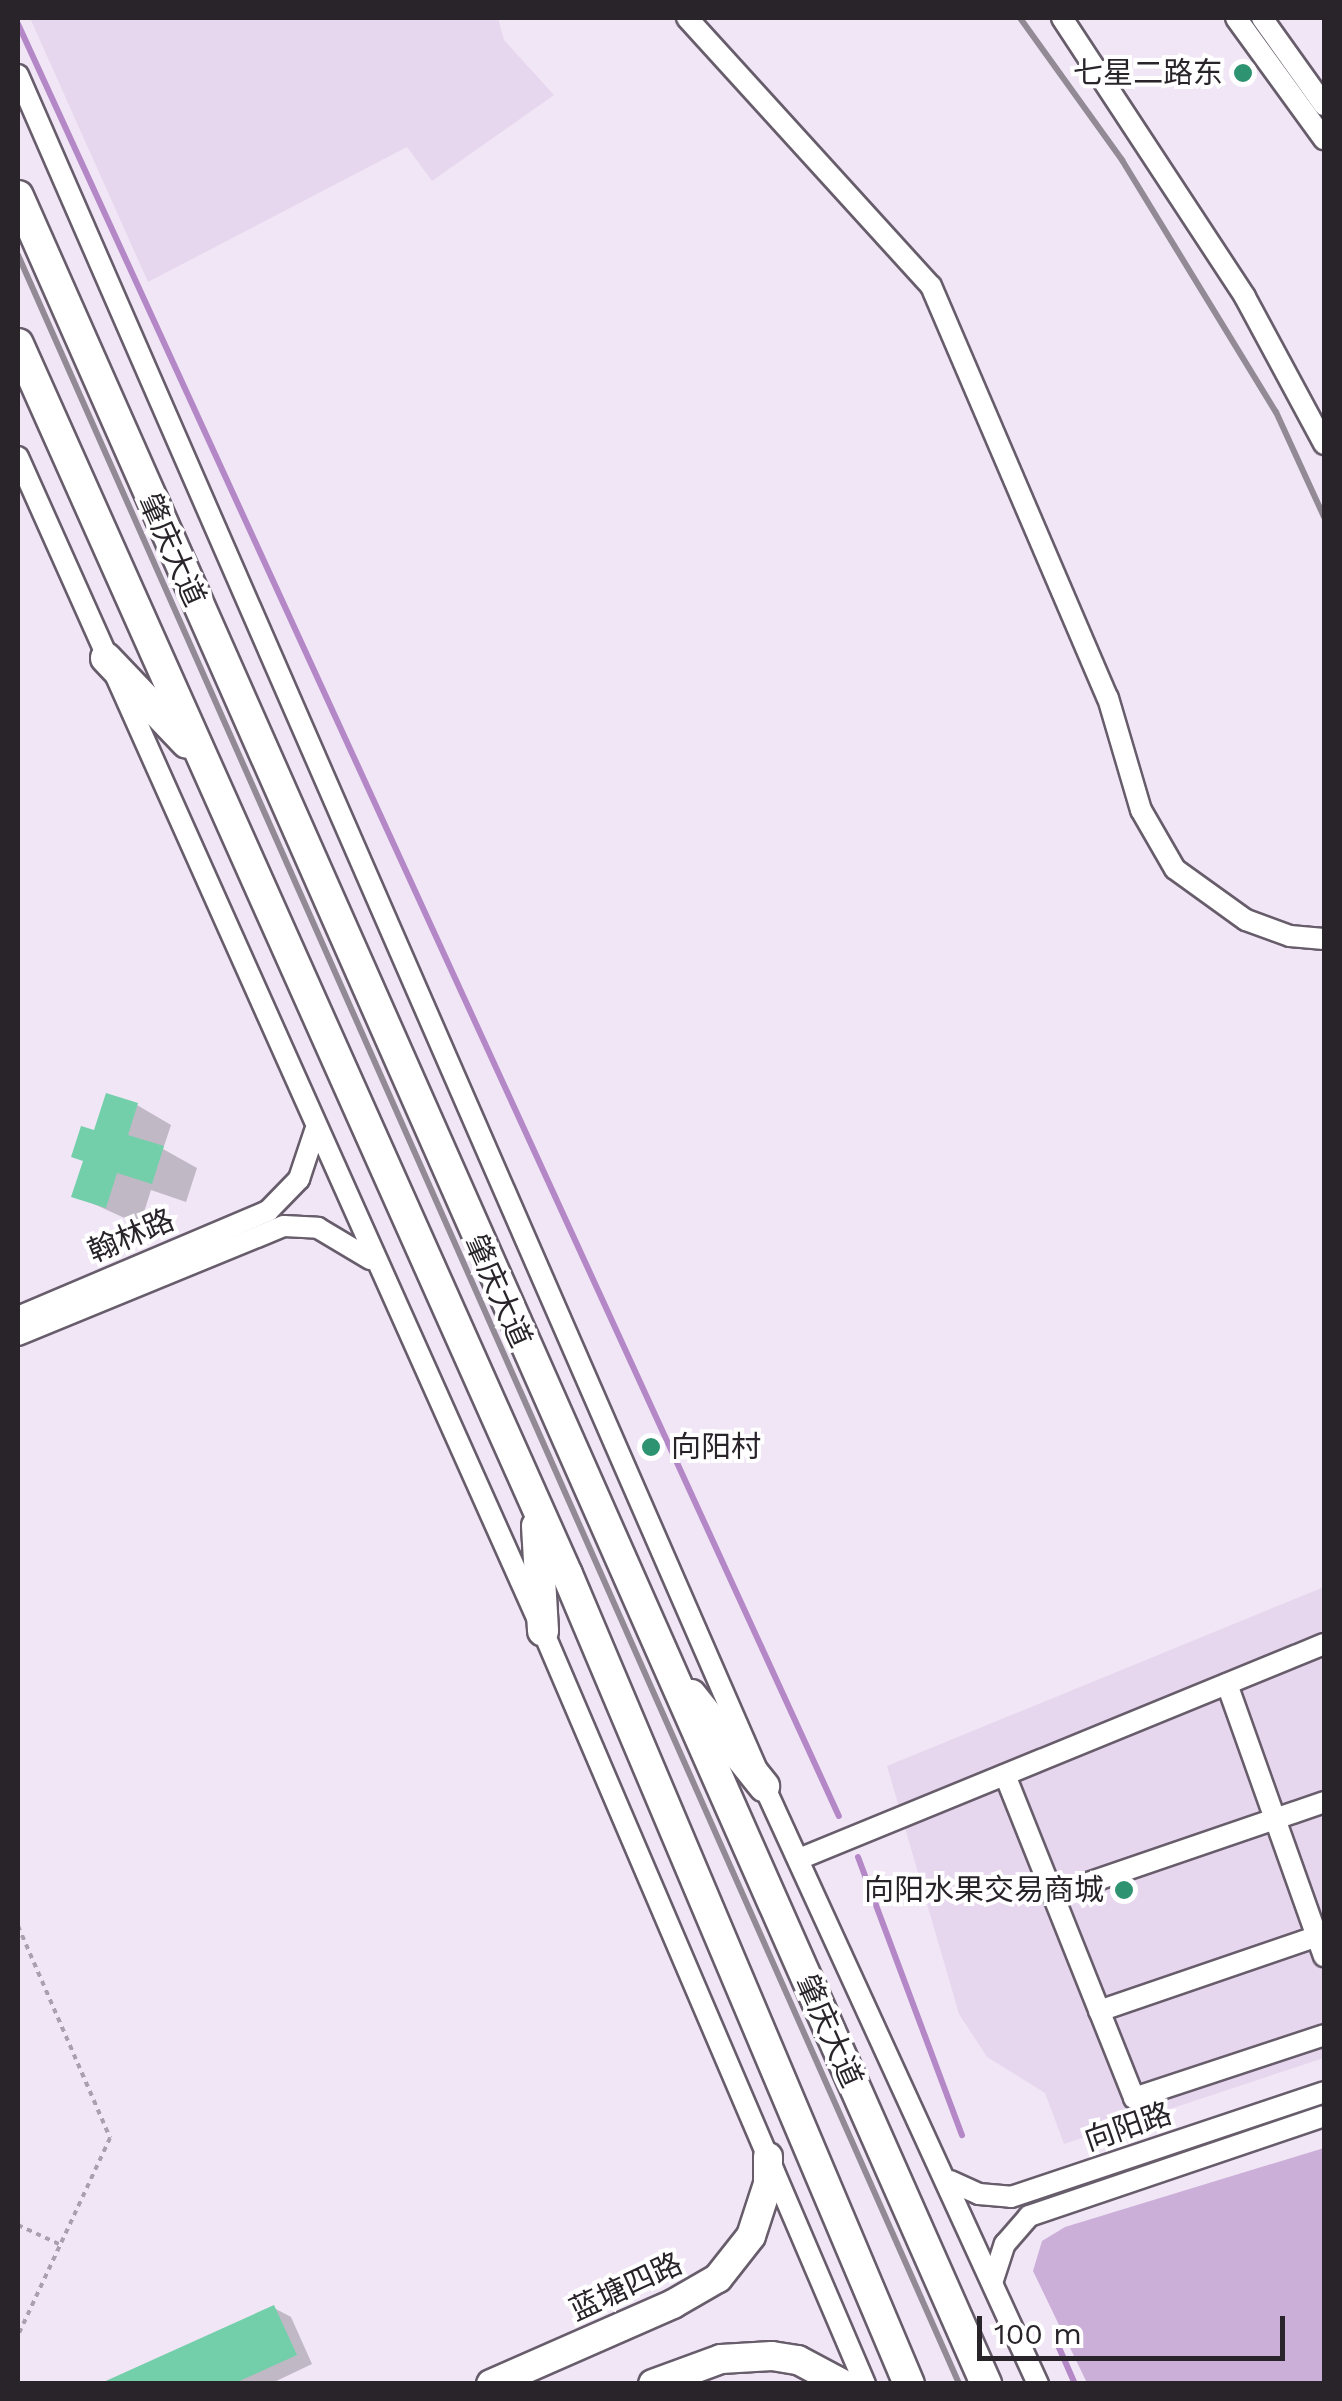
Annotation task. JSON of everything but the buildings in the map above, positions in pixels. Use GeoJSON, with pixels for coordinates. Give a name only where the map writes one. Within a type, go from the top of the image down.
{"type":"FeatureCollection","features":[{"type":"Feature","properties":{"kind":"highway","name":"肇庆大道"},"geometry":{"type":"LineString","coordinates":[[18,196],[986,2384]]}},
{"type":"Feature","properties":{"kind":"highway","name":"肇庆大道"},"geometry":{"type":"LineString","coordinates":[[18,344],[535,1503],[909,2384]]}},
{"type":"Feature","properties":{"kind":"highway"},"geometry":{"type":"LineString","coordinates":[[106,658],[204,761]]}},
{"type":"Feature","properties":{"kind":"highway"},"geometry":{"type":"LineString","coordinates":[[535,1503],[543,1631]]}},
{"type":"Feature","properties":{"kind":"highway"},"geometry":{"type":"LineString","coordinates":[[663,1661],[764,1786]]}},
{"type":"Feature","properties":{"kind":"main road","name":"蓝塘四路"},"geometry":{"type":"LineString","coordinates":[[493,2383],[673,2304],[718,2278],[756,2223],[768,2157]]}},
{"type":"Feature","properties":{"kind":"main road"},"geometry":{"type":"LineString","coordinates":[[654,2384],[721,2360],[772,2356],[798,2360],[843,2384]]}},
{"type":"Feature","properties":{"kind":"street"},"geometry":{"type":"LineString","coordinates":[[687,18],[931,286],[1108,698],[1141,810],[1175,869],[1246,920],[1290,936],[1324,939]]}},
{"type":"Feature","properties":{"kind":"street"},"geometry":{"type":"LineString","coordinates":[[1062,18],[1244,298],[1324,444]]}},
{"type":"Feature","properties":{"kind":"street"},"geometry":{"type":"LineString","coordinates":[[1236,18],[1324,139]]}},
{"type":"Feature","properties":{"kind":"street"},"geometry":{"type":"LineString","coordinates":[[1262,18],[1324,105]]}},
{"type":"Feature","properties":{"kind":"street"},"geometry":{"type":"LineString","coordinates":[[18,75],[764,1786],[950,2181],[1038,2384]]}},
{"type":"Feature","properties":{"kind":"street"},"geometry":{"type":"LineString","coordinates":[[18,457],[24,482],[372,1260],[543,1631],[865,2384]]}},
{"type":"Feature","properties":{"kind":"street"},"geometry":{"type":"LineString","coordinates":[[315,1131],[299,1178],[267,1221],[318,1228],[372,1260]]}},
{"type":"Feature","properties":{"kind":"street","name":"翰林路"},"geometry":{"type":"LineString","coordinates":[[18,1317],[267,1221]]}},
{"type":"Feature","properties":{"kind":"street","name":"翰林路"},"geometry":{"type":"LineString","coordinates":[[18,1335],[267,1221]]}},
{"type":"Feature","properties":{"kind":"street"},"geometry":{"type":"LineString","coordinates":[[799,1859],[1324,1644]]}},
{"type":"Feature","properties":{"kind":"street"},"geometry":{"type":"LineString","coordinates":[[1099,2010],[1322,1942],[1227,1684]]}},
{"type":"Feature","properties":{"kind":"street"},"geometry":{"type":"LineString","coordinates":[[1005,1775],[1134,2098],[1324,2036]]}},
{"type":"Feature","properties":{"kind":"street"},"geometry":{"type":"LineString","coordinates":[[1053,1895],[1324,1802]]}},
{"type":"Feature","properties":{"kind":"street","name":"向阳路"},"geometry":{"type":"LineString","coordinates":[[950,2181],[979,2194],[1011,2197],[1324,2092]]}},
{"type":"Feature","properties":{"kind":"street","name":"向阳路"},"geometry":{"type":"LineString","coordinates":[[993,2280],[1004,2244],[1028,2216],[1324,2116]]}},
{"type":"Feature","properties":{"kind":"path"},"geometry":{"type":"LineString","coordinates":[[18,1926],[110,2138],[18,2335]]}},
{"type":"Feature","properties":{"kind":"path"},"geometry":{"type":"LineString","coordinates":[[18,2225],[59,2244]]}},
{"type":"Feature","properties":{"kind":"shaded area"},"geometry":{"type":"Polygon","coordinates":[[[30,18],[498,18],[504,40],[554,95],[432,181],[407,147],[148,282],[30,18]]]}},
{"type":"Feature","properties":{"kind":"shaded area","name":"向阳水果交易商城"},"geometry":{"type":"Polygon","coordinates":[[[1324,1587],[1324,2058],[1064,2144],[1045,2093],[987,2057],[959,2014],[887,1766],[1324,1587]]]}},
{"type":"Feature","properties":{"kind":"shaded area"},"geometry":{"type":"Polygon","coordinates":[[[1324,2148],[1324,2383],[1087,2383],[1033,2271],[1042,2241],[1065,2227],[1324,2148]]]}},
{"type":"Feature","properties":{"kind":"waterway"},"geometry":{"type":"LineString","coordinates":[[18,24],[839,1816]]}},
{"type":"Feature","properties":{"kind":"waterway"},"geometry":{"type":"LineString","coordinates":[[858,1857],[962,2135]]}},
{"type":"Feature","properties":{"kind":"waterway"},"geometry":{"type":"LineString","coordinates":[[1057,2343],[1075,2384]]}},
{"type":"Feature","properties":{"kind":"railway"},"geometry":{"type":"LineString","coordinates":[[1020,18],[1122,160],[1276,412],[1324,517]]}},
{"type":"Feature","properties":{"kind":"railway"},"geometry":{"type":"LineString","coordinates":[[18,255],[959,2384]]}},
{"type":"Feature","properties":{"kind":"place","name":"七星二路东"},"geometry":{"type":"Point","coordinates":[1243,73]}},
{"type":"Feature","properties":{"kind":"place","name":"向阳村"},"geometry":{"type":"Point","coordinates":[651,1447]}},
{"type":"Feature","properties":{"kind":"place","name":"向阳水果交易商城"},"geometry":{"type":"Point","coordinates":[1124,1890]}}]}
